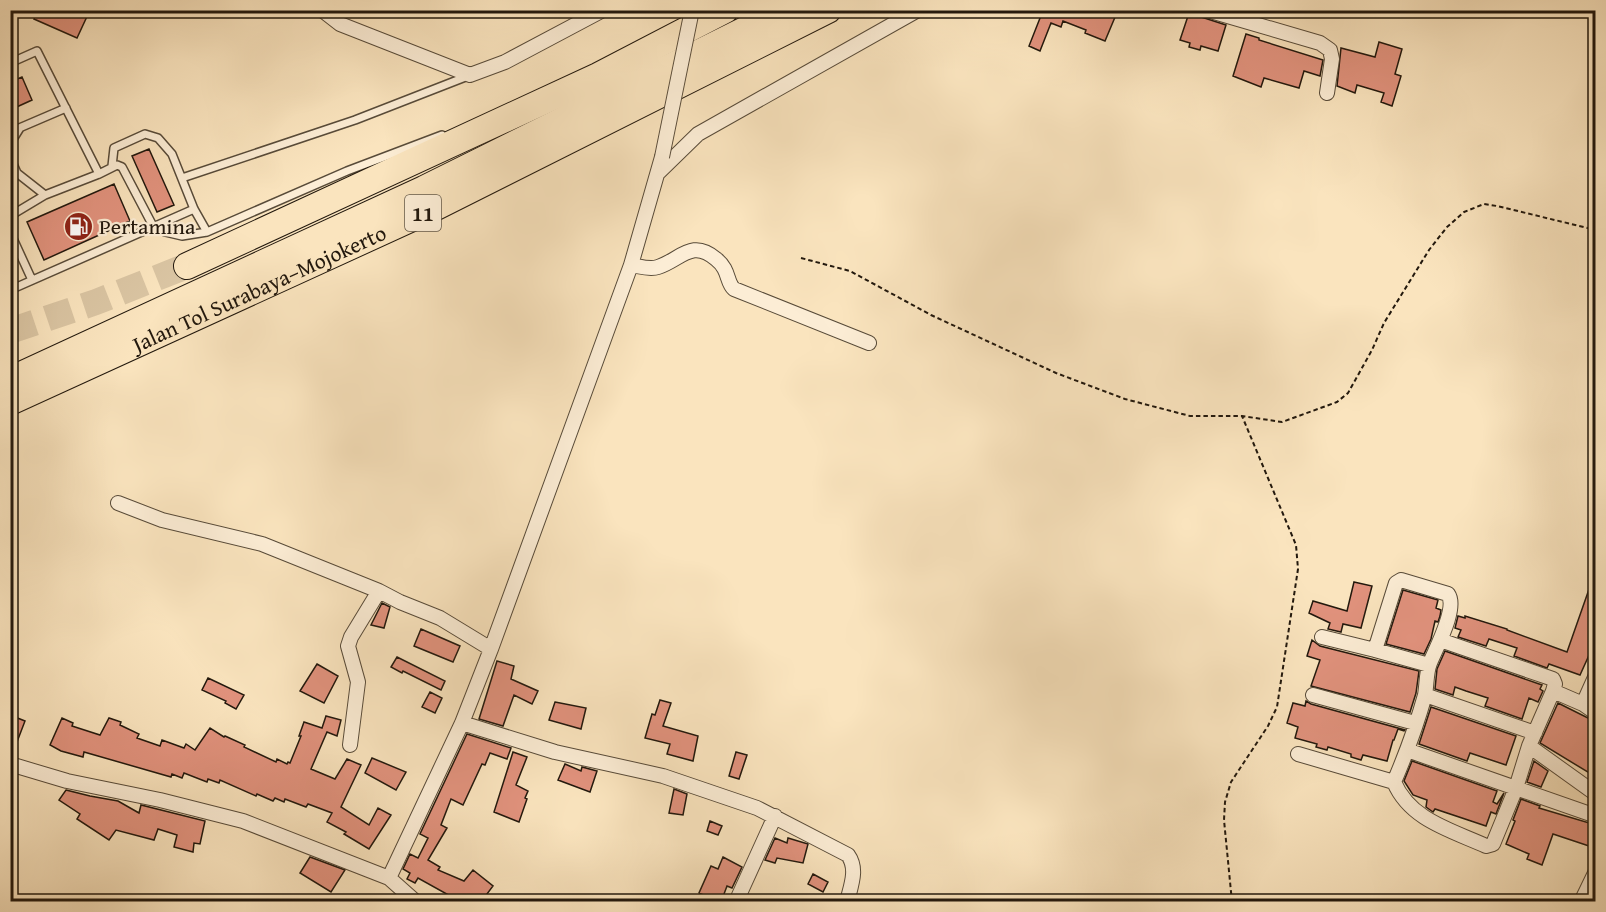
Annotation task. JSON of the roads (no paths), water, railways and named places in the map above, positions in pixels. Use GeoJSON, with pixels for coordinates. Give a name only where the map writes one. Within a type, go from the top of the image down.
{"type":"FeatureCollection","features":[{"type":"Feature","properties":{"kind":"highway"},"geometry":{"type":"LineString","coordinates":[[187,266],[598,76],[725,10]]}},
{"type":"Feature","properties":{"kind":"highway","name":"Jalan Tol Surabaya–Mojokerto"},"geometry":{"type":"LineString","coordinates":[[10,380],[424,189],[785,10]]}},
{"type":"Feature","properties":{"kind":"highway","name":"Jalan Tol Surabaya–Mojokerto"},"geometry":{"type":"LineString","coordinates":[[10,402],[432,209],[828,10]]}},
{"type":"Feature","properties":{"kind":"street"},"geometry":{"type":"LineString","coordinates":[[322,10],[340,24],[470,75],[505,62],[603,10]]}},
{"type":"Feature","properties":{"kind":"street"},"geometry":{"type":"LineString","coordinates":[[389,878],[462,723],[631,265],[662,157],[692,10]]}},
{"type":"Feature","properties":{"kind":"street"},"geometry":{"type":"LineString","coordinates":[[657,174],[698,134],[918,10]]}},
{"type":"Feature","properties":{"kind":"street"},"geometry":{"type":"LineString","coordinates":[[1207,10],[1320,44],[1330,50],[1332,59],[1326,93]]}},
{"type":"Feature","properties":{"kind":"street"},"geometry":{"type":"LineString","coordinates":[[631,265],[651,269],[695,249],[707,252],[725,267],[729,285],[734,290],[869,343]]}},
{"type":"Feature","properties":{"kind":"street"},"geometry":{"type":"LineString","coordinates":[[118,503],[162,520],[262,544],[440,618],[491,649]]}},
{"type":"Feature","properties":{"kind":"street"},"geometry":{"type":"LineString","coordinates":[[1375,650],[1393,590],[1401,580],[1448,594],[1451,604],[1440,640],[1429,665],[1425,694],[1394,782]]}},
{"type":"Feature","properties":{"kind":"street"},"geometry":{"type":"LineString","coordinates":[[350,745],[358,682],[348,646],[351,637],[379,591]]}},
{"type":"Feature","properties":{"kind":"street"},"geometry":{"type":"LineString","coordinates":[[1322,638],[1429,665]]}},
{"type":"Feature","properties":{"kind":"street"},"geometry":{"type":"LineString","coordinates":[[1298,754],[1394,782],[1401,795],[1423,818],[1486,846],[1493,844],[1555,684],[1553,679],[1440,640]]}},
{"type":"Feature","properties":{"kind":"street"},"geometry":{"type":"LineString","coordinates":[[1583,704],[1596,675]]}},
{"type":"Feature","properties":{"kind":"street"},"geometry":{"type":"LineString","coordinates":[[1553,691],[1583,704],[1596,713]]}},
{"type":"Feature","properties":{"kind":"street"},"geometry":{"type":"LineString","coordinates":[[1425,694],[1532,740],[1596,794]]}},
{"type":"Feature","properties":{"kind":"street"},"geometry":{"type":"LineString","coordinates":[[1312,695],[1415,723]]}},
{"type":"Feature","properties":{"kind":"street"},"geometry":{"type":"LineString","coordinates":[[462,723],[555,752],[663,776],[775,816],[848,855],[853,862],[854,871],[847,902]]}},
{"type":"Feature","properties":{"kind":"street"},"geometry":{"type":"LineString","coordinates":[[1407,750],[1596,816]]}},
{"type":"Feature","properties":{"kind":"street"},"geometry":{"type":"LineString","coordinates":[[10,764],[67,782],[160,800],[243,821],[389,878],[416,902]]}},
{"type":"Feature","properties":{"kind":"street"},"geometry":{"type":"LineString","coordinates":[[736,902],[775,816]]}},
{"type":"Feature","properties":{"kind":"street"},"geometry":{"type":"LineString","coordinates":[[1581,902],[1596,871]]}},
{"type":"Feature","properties":{"kind":"lane"},"geometry":{"type":"LineString","coordinates":[[10,63],[37,51],[99,174]]}},
{"type":"Feature","properties":{"kind":"lane"},"geometry":{"type":"LineString","coordinates":[[182,178],[355,120],[470,75]]}},
{"type":"Feature","properties":{"kind":"lane"},"geometry":{"type":"LineString","coordinates":[[489,117],[598,76]]}},
{"type":"Feature","properties":{"kind":"lane"},"geometry":{"type":"LineString","coordinates":[[10,132],[66,108]]}},
{"type":"Feature","properties":{"kind":"lane"},"geometry":{"type":"LineString","coordinates":[[10,144],[20,128]]}},
{"type":"Feature","properties":{"kind":"lane"},"geometry":{"type":"LineString","coordinates":[[112,166],[114,148],[145,134],[158,138],[172,154],[194,209],[207,232]]}},
{"type":"Feature","properties":{"kind":"lane"},"geometry":{"type":"LineString","coordinates":[[10,216],[45,195],[117,165],[122,167],[153,226],[182,236],[207,232],[347,171],[445,134]]}},
{"type":"Feature","properties":{"kind":"lane"},"geometry":{"type":"LineString","coordinates":[[10,157],[14,172],[45,195]]}},
{"type":"Feature","properties":{"kind":"lane"},"geometry":{"type":"LineString","coordinates":[[10,290],[194,209]]}},
{"type":"Feature","properties":{"kind":"lane"},"geometry":{"type":"LineString","coordinates":[[10,232],[32,280]]}},
{"type":"Feature","properties":{"kind":"tunnel"},"geometry":{"type":"LineString","coordinates":[[10,331],[96,302],[187,266]]}},
{"type":"Feature","properties":{"kind":"place","name":"Pertamina"},"geometry":{"type":"Point","coordinates":[78,226]}}]}
